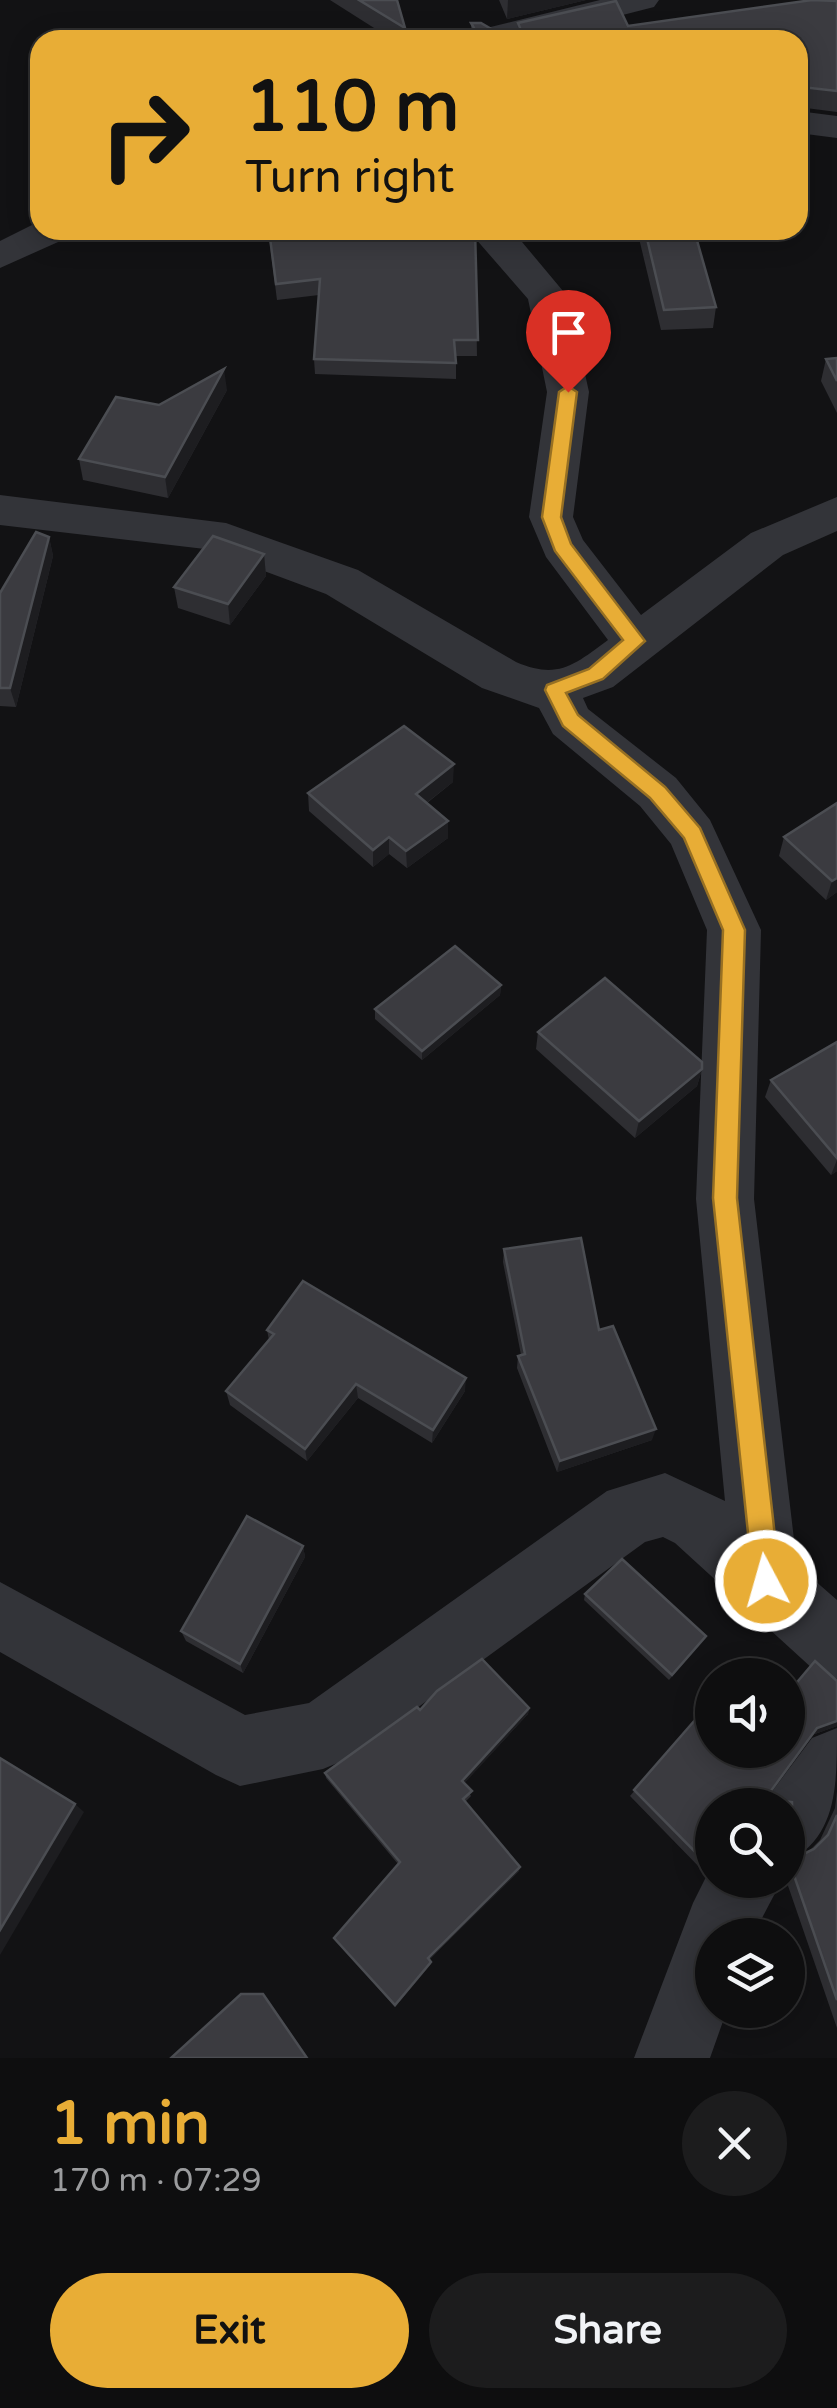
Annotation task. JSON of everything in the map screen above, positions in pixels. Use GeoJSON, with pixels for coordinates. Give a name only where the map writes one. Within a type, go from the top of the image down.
{"type":"FeatureCollection","features":[{"type":"Feature","properties":{"kind":"street"},"geometry":{"type":"LineString","coordinates":[[523,30],[642,0]]}},
{"type":"Feature","properties":{"kind":"street"},"geometry":{"type":"LineString","coordinates":[[808,123],[837,127]]}},
{"type":"Feature","properties":{"kind":"street"},"geometry":{"type":"LineString","coordinates":[[0,256],[33,240]]}},
{"type":"Feature","properties":{"kind":"street"},"geometry":{"type":"LineString","coordinates":[[501,240],[548,297],[568,392],[551,517],[562,546],[635,641]]}},
{"type":"Feature","properties":{"kind":"street"},"geometry":{"type":"LineString","coordinates":[[0,510],[210,534],[342,582],[499,674],[535,690],[554,690],[596,674],[767,544],[837,513]]}},
{"type":"Feature","properties":{"kind":"street"},"geometry":{"type":"LineString","coordinates":[[554,690],[570,720],[658,792],[692,834],[734,930],[725,1198],[766,1581]]}},
{"type":"Feature","properties":{"kind":"street"},"geometry":{"type":"LineString","coordinates":[[0,1614],[240,1751],[323,1735],[630,1514],[665,1505],[698,1520],[837,1645]]}},
{"type":"Feature","properties":{"kind":"street"},"geometry":{"type":"LineString","coordinates":[[805,1805],[837,1763]]}},
{"type":"Feature","properties":{"kind":"street"},"geometry":{"type":"LineString","coordinates":[[672,2058],[695,1995]]}},
{"type":"Feature","properties":{"kind":"building"},"geometry":{"type":"Polygon","coordinates":[[[359,0],[397,0],[405,28],[359,0]]]}},
{"type":"Feature","properties":{"kind":"building"},"geometry":{"type":"Polygon","coordinates":[[[812,0],[837,1],[837,91],[808,88],[808,30],[521,30],[518,23],[616,1],[628,26],[812,0]]]}},
{"type":"Feature","properties":{"kind":"building"},"geometry":{"type":"Polygon","coordinates":[[[471,23],[481,23],[493,30],[475,30],[471,23]]]}},
{"type":"Feature","properties":{"kind":"building"},"geometry":{"type":"Polygon","coordinates":[[[270,240],[475,240],[478,340],[454,340],[456,363],[314,359],[320,279],[276,284],[270,240]]]}},
{"type":"Feature","properties":{"kind":"building"},"geometry":{"type":"Polygon","coordinates":[[[647,240],[697,240],[716,307],[664,310],[647,240]]]}},
{"type":"Feature","properties":{"kind":"building"},"geometry":{"type":"Polygon","coordinates":[[[837,358],[837,381],[826,359],[837,358]]]}},
{"type":"Feature","properties":{"kind":"building"},"geometry":{"type":"Polygon","coordinates":[[[224,369],[165,477],[79,459],[116,397],[159,405],[224,369]]]}},
{"type":"Feature","properties":{"kind":"building"},"geometry":{"type":"Polygon","coordinates":[[[36,532],[49,537],[10,688],[0,688],[0,593],[36,532]]]}},
{"type":"Feature","properties":{"kind":"building"},"geometry":{"type":"Polygon","coordinates":[[[213,536],[264,554],[228,604],[174,587],[213,536]]]}},
{"type":"Feature","properties":{"kind":"building"},"geometry":{"type":"Polygon","coordinates":[[[404,726],[454,764],[416,794],[448,821],[406,851],[389,837],[373,850],[308,793],[404,726]]]}},
{"type":"Feature","properties":{"kind":"building"},"geometry":{"type":"Polygon","coordinates":[[[837,803],[837,878],[832,881],[784,837],[837,803]]]}},
{"type":"Feature","properties":{"kind":"building"},"geometry":{"type":"Polygon","coordinates":[[[455,946],[501,985],[422,1051],[375,1009],[455,946]]]}},
{"type":"Feature","properties":{"kind":"building"},"geometry":{"type":"Polygon","coordinates":[[[605,978],[702,1062],[702,1069],[639,1121],[538,1032],[605,978]]]}},
{"type":"Feature","properties":{"kind":"building"},"geometry":{"type":"Polygon","coordinates":[[[837,1042],[837,1158],[771,1080],[837,1042]]]}},
{"type":"Feature","properties":{"kind":"building"},"geometry":{"type":"Polygon","coordinates":[[[581,1238],[599,1330],[613,1326],[656,1429],[560,1461],[518,1356],[525,1354],[504,1249],[581,1238]]]}},
{"type":"Feature","properties":{"kind":"building"},"geometry":{"type":"Polygon","coordinates":[[[303,1281],[466,1378],[433,1430],[356,1384],[305,1449],[226,1391],[274,1334],[267,1330],[303,1281]]]}},
{"type":"Feature","properties":{"kind":"building"},"geometry":{"type":"Polygon","coordinates":[[[247,1516],[303,1546],[240,1664],[181,1631],[247,1516]]]}},
{"type":"Feature","properties":{"kind":"building"},"geometry":{"type":"Polygon","coordinates":[[[622,1559],[706,1636],[672,1675],[585,1594],[622,1559]]]}},
{"type":"Feature","properties":{"kind":"building"},"geometry":{"type":"Polygon","coordinates":[[[482,1659],[529,1708],[462,1781],[472,1791],[463,1799],[520,1867],[428,1958],[431,1962],[395,2005],[334,1938],[400,1862],[325,1773],[417,1707],[420,1710],[437,1691],[482,1659]]]}},
{"type":"Feature","properties":{"kind":"building"},"geometry":{"type":"Polygon","coordinates":[[[815,1661],[837,1681],[837,1721],[817,1728],[805,1744],[805,1673],[815,1661]]]}},
{"type":"Feature","properties":{"kind":"building"},"geometry":{"type":"Polygon","coordinates":[[[695,1720],[695,1768],[788,1768],[773,1788],[695,1788],[695,1852],[634,1790],[695,1720]]]}},
{"type":"Feature","properties":{"kind":"building"},"geometry":{"type":"Polygon","coordinates":[[[0,1758],[75,1804],[0,1930],[0,1758]]]}},
{"type":"Feature","properties":{"kind":"building"},"geometry":{"type":"Polygon","coordinates":[[[837,1815],[837,2000],[802,1898],[805,1898],[805,1853],[828,1835],[837,1815]]]}},
{"type":"Feature","properties":{"kind":"building"},"geometry":{"type":"Polygon","coordinates":[[[241,1994],[263,1994],[307,2058],[171,2058],[241,1994]]]}},
{"type":"Feature","properties":{"kind":"route"},"geometry":{"type":"LineString","coordinates":[[568,392],[551,517],[562,546],[635,641],[596,674],[554,690],[570,720],[658,792],[692,834],[734,930],[725,1198],[766,1581]]}}]}
